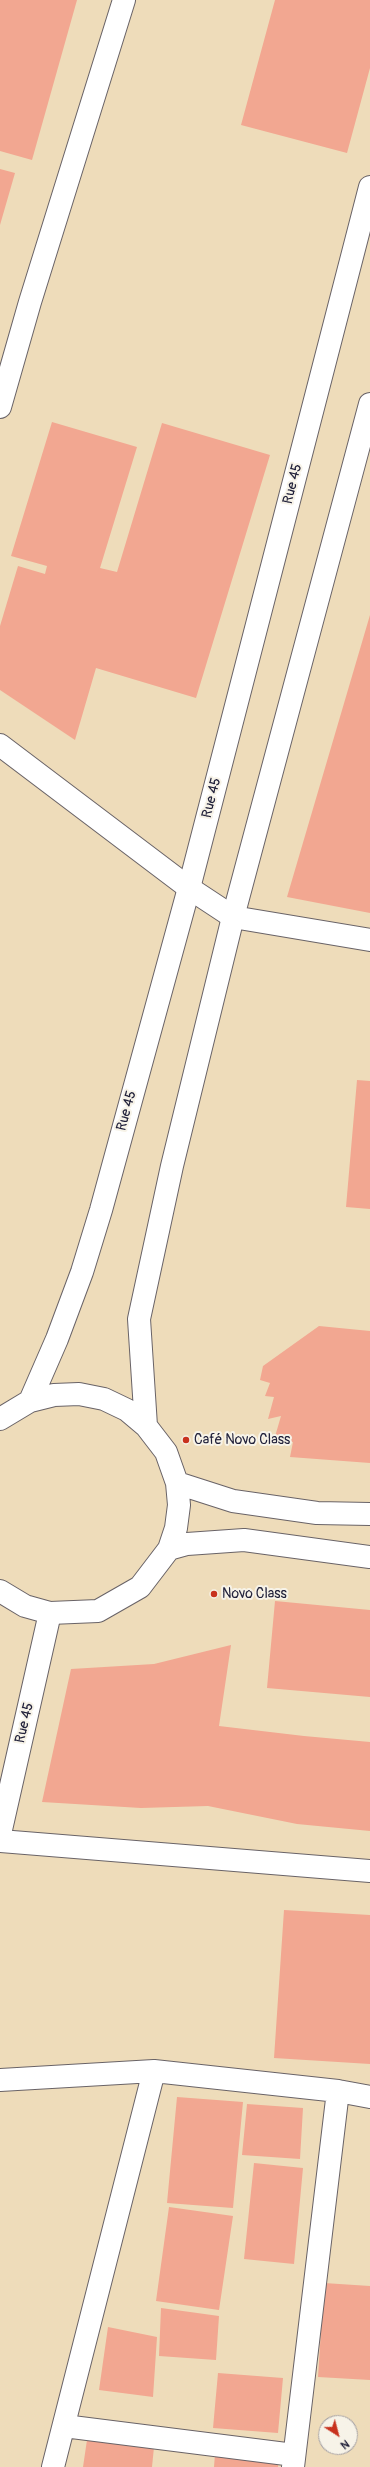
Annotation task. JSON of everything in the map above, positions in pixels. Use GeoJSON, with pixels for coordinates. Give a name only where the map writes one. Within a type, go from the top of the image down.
{"type":"FeatureCollection","features":[{"type":"Feature","properties":{"kind":"street"},"geometry":{"type":"LineString","coordinates":[[0,407],[30,302],[124,0]]}},
{"type":"Feature","properties":{"kind":"street","name":"Rue 45"},"geometry":{"type":"LineString","coordinates":[[30,1401],[57,1339],[82,1272],[189,888],[370,187]]}},
{"type":"Feature","properties":{"kind":"street"},"geometry":{"type":"LineString","coordinates":[[146,1426],[139,1319],[172,1166],[233,917],[370,404]]}},
{"type":"Feature","properties":{"kind":"street"},"geometry":{"type":"LineString","coordinates":[[0,745],[189,888],[233,917],[370,940]]}},
{"type":"Feature","properties":{"kind":"street"},"geometry":{"type":"LineString","coordinates":[[0,1419],[30,1401],[54,1395],[79,1394],[104,1400],[127,1410],[146,1426],[166,1452],[177,1483],[179,1505],[176,1528],[169,1549],[140,1588],[98,1610],[50,1613],[25,1606],[0,1590]]}},
{"type":"Feature","properties":{"kind":"street"},"geometry":{"type":"LineString","coordinates":[[177,1483],[233,1501],[317,1513],[370,1514]]}},
{"type":"Feature","properties":{"kind":"street"},"geometry":{"type":"LineString","coordinates":[[169,1549],[187,1544],[244,1540],[370,1557]]}},
{"type":"Feature","properties":{"kind":"street","name":"Rue 45"},"geometry":{"type":"LineString","coordinates":[[0,1834],[50,1613]]}},
{"type":"Feature","properties":{"kind":"street"},"geometry":{"type":"LineString","coordinates":[[0,1841],[370,1871]]}},
{"type":"Feature","properties":{"kind":"street"},"geometry":{"type":"LineString","coordinates":[[0,2080],[154,2070],[338,2091],[370,2097]]}},
{"type":"Feature","properties":{"kind":"street"},"geometry":{"type":"LineString","coordinates":[[53,2467],[154,2070]]}},
{"type":"Feature","properties":{"kind":"street"},"geometry":{"type":"LineString","coordinates":[[64,2426],[293,2461],[338,2091]]}},
{"type":"Feature","properties":{"kind":"building"},"geometry":{"type":"Polygon","coordinates":[[[0,0],[77,0],[32,160],[0,151],[0,0]]]}},
{"type":"Feature","properties":{"kind":"building"},"geometry":{"type":"Polygon","coordinates":[[[275,0],[370,0],[370,68],[347,153],[241,125],[275,0]]]}},
{"type":"Feature","properties":{"kind":"building"},"geometry":{"type":"Polygon","coordinates":[[[0,169],[15,173],[0,225],[0,169]]]}},
{"type":"Feature","properties":{"kind":"building"},"geometry":{"type":"Polygon","coordinates":[[[52,422],[137,447],[100,568],[117,572],[162,423],[270,455],[196,698],[96,668],[75,740],[0,690],[0,626],[18,566],[45,574],[47,566],[11,556],[52,422]]]}},
{"type":"Feature","properties":{"kind":"building"},"geometry":{"type":"Polygon","coordinates":[[[370,615],[370,913],[287,897],[370,615]]]}},
{"type":"Feature","properties":{"kind":"building"},"geometry":{"type":"Polygon","coordinates":[[[357,1080],[370,1081],[370,1209],[346,1207],[357,1080]]]}},
{"type":"Feature","properties":{"kind":"building"},"geometry":{"type":"Polygon","coordinates":[[[319,1326],[370,1331],[370,1463],[290,1457],[293,1442],[274,1440],[281,1416],[268,1419],[274,1397],[265,1396],[270,1383],[260,1380],[263,1366],[319,1326]]]}},
{"type":"Feature","properties":{"kind":"building"},"geometry":{"type":"Polygon","coordinates":[[[275,1601],[370,1610],[370,1697],[267,1688],[275,1601]]]}},
{"type":"Feature","properties":{"kind":"building"},"geometry":{"type":"Polygon","coordinates":[[[231,1645],[219,1726],[370,1742],[370,1831],[297,1824],[208,1806],[141,1808],[42,1802],[71,1669],[154,1664],[231,1645]]]}},
{"type":"Feature","properties":{"kind":"building"},"geometry":{"type":"Polygon","coordinates":[[[284,1910],[370,1915],[370,2064],[274,2058],[284,1910]]]}},
{"type":"Feature","properties":{"kind":"building"},"geometry":{"type":"Polygon","coordinates":[[[177,2097],[243,2102],[233,2208],[167,2203],[177,2097]]]}},
{"type":"Feature","properties":{"kind":"building"},"geometry":{"type":"Polygon","coordinates":[[[247,2104],[303,2108],[300,2159],[242,2155],[247,2104]]]}},
{"type":"Feature","properties":{"kind":"building"},"geometry":{"type":"Polygon","coordinates":[[[254,2163],[303,2168],[294,2264],[244,2259],[254,2163]]]}},
{"type":"Feature","properties":{"kind":"building"},"geometry":{"type":"Polygon","coordinates":[[[169,2207],[233,2216],[219,2310],[156,2301],[169,2207]]]}},
{"type":"Feature","properties":{"kind":"building"},"geometry":{"type":"Polygon","coordinates":[[[324,2283],[370,2286],[370,2380],[318,2377],[324,2283]]]}},
{"type":"Feature","properties":{"kind":"building"},"geometry":{"type":"Polygon","coordinates":[[[161,2308],[219,2316],[216,2360],[159,2356],[161,2308]]]}},
{"type":"Feature","properties":{"kind":"building"},"geometry":{"type":"Polygon","coordinates":[[[108,2327],[157,2337],[153,2397],[99,2390],[108,2327]]]}},
{"type":"Feature","properties":{"kind":"building"},"geometry":{"type":"Polygon","coordinates":[[[218,2373],[283,2378],[278,2433],[213,2428],[218,2373]]]}},
{"type":"Feature","properties":{"kind":"building"},"geometry":{"type":"Polygon","coordinates":[[[87,2440],[154,2447],[152,2467],[83,2467],[87,2440]]]}},
{"type":"Feature","properties":{"kind":"building"},"geometry":{"type":"Polygon","coordinates":[[[215,2454],[279,2459],[278,2467],[214,2467],[215,2454]]]}},
{"type":"Feature","properties":{"kind":"place","name":"Café Novo Class"},"geometry":{"type":"Point","coordinates":[186,1440]}},
{"type":"Feature","properties":{"kind":"place","name":"Novo Class"},"geometry":{"type":"Point","coordinates":[214,1594]}}]}
